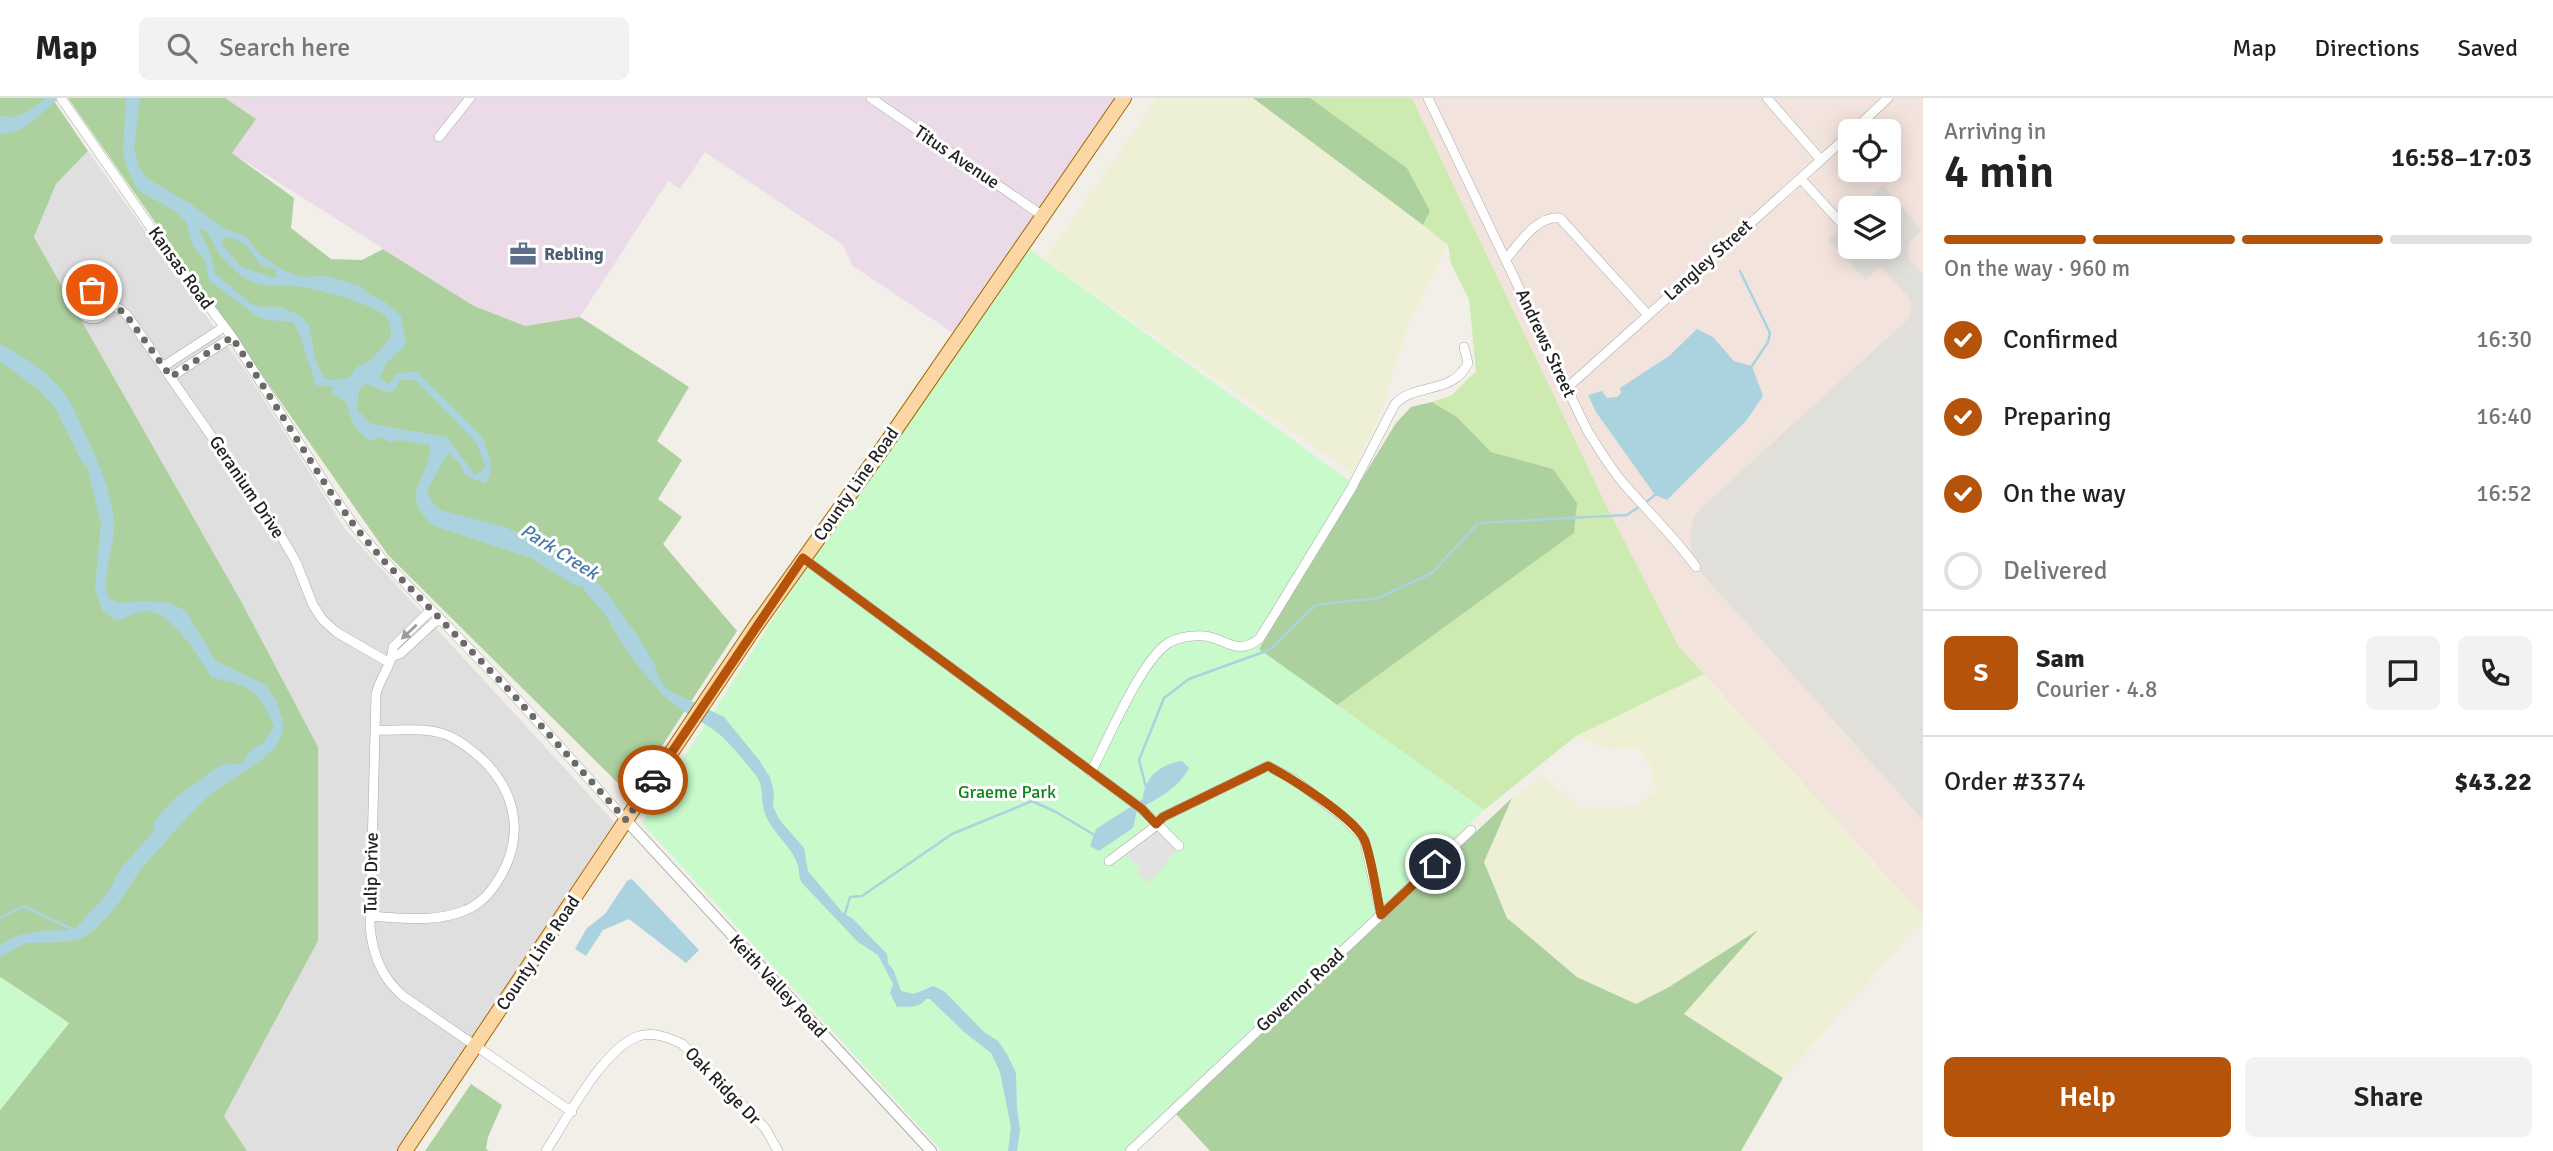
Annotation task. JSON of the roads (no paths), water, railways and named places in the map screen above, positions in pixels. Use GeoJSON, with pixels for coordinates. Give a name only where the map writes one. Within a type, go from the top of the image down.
{"type":"FeatureCollection","features":[{"type":"Feature","properties":{"kind":"main road","name":"County Line Road"},"geometry":{"type":"LineString","coordinates":[[405,1151],[691,722],[1124,98]]}},
{"type":"Feature","properties":{"kind":"street","name":"Kansas Road"},"geometry":{"type":"LineString","coordinates":[[61,98],[161,242],[232,337],[356,528],[509,690],[626,820]]}},
{"type":"Feature","properties":{"kind":"street"},"geometry":{"type":"LineString","coordinates":[[439,136],[470,98]]}},
{"type":"Feature","properties":{"kind":"street","name":"Titus Avenue"},"geometry":{"type":"LineString","coordinates":[[871,98],[1043,216]]}},
{"type":"Feature","properties":{"kind":"street","name":"Andrews Street"},"geometry":{"type":"LineString","coordinates":[[1427,98],[1587,430],[1603,456],[1676,539],[1696,567]]}},
{"type":"Feature","properties":{"kind":"street"},"geometry":{"type":"LineString","coordinates":[[1767,98],[1821,160]]}},
{"type":"Feature","properties":{"kind":"street","name":"Langley Street"},"geometry":{"type":"LineString","coordinates":[[1866,119],[1888,98]]}},
{"type":"Feature","properties":{"kind":"street","name":"Langley Street"},"geometry":{"type":"LineString","coordinates":[[1568,387],[1838,145]]}},
{"type":"Feature","properties":{"kind":"street"},"geometry":{"type":"LineString","coordinates":[[1801,179],[1838,220]]}},
{"type":"Feature","properties":{"kind":"street"},"geometry":{"type":"LineString","coordinates":[[1506,259],[1525,237],[1545,220],[1560,218],[1648,315]]}},
{"type":"Feature","properties":{"kind":"street","name":"Geranium Drive"},"geometry":{"type":"LineString","coordinates":[[108,305],[118,308],[127,316],[164,366],[289,550],[306,584],[313,606],[322,619],[336,632],[391,659]]}},
{"type":"Feature","properties":{"kind":"street"},"geometry":{"type":"LineString","coordinates":[[164,366],[223,327]]}},
{"type":"Feature","properties":{"kind":"street"},"geometry":{"type":"LineString","coordinates":[[171,377],[232,337]]}},
{"type":"Feature","properties":{"kind":"street"},"geometry":{"type":"LineString","coordinates":[[1091,772],[1141,676],[1168,644],[1182,638],[1207,636],[1235,647],[1245,646],[1260,638],[1351,489],[1395,404],[1403,395],[1444,386],[1457,378],[1468,363],[1464,347]]}},
{"type":"Feature","properties":{"kind":"street"},"geometry":{"type":"LineString","coordinates":[[803,558],[1142,809],[1179,846]]}},
{"type":"Feature","properties":{"kind":"street","name":"Tulip Drive"},"geometry":{"type":"LineString","coordinates":[[431,610],[393,647],[391,659],[376,694],[370,916],[373,950],[390,984],[410,1001],[572,1112]]}},
{"type":"Feature","properties":{"kind":"street"},"geometry":{"type":"LineString","coordinates":[[391,659],[439,618]]}},
{"type":"Feature","properties":{"kind":"street"},"geometry":{"type":"LineString","coordinates":[[370,916],[415,919],[440,917],[467,910],[484,898],[497,883],[509,860],[515,834],[515,816],[504,787],[487,765],[461,742],[441,733],[375,730]]}},
{"type":"Feature","properties":{"kind":"street"},"geometry":{"type":"LineString","coordinates":[[1109,861],[1163,817],[1268,766],[1296,781],[1343,817],[1364,838],[1381,915]]}},
{"type":"Feature","properties":{"kind":"street","name":"Keith Valley Road"},"geometry":{"type":"LineString","coordinates":[[626,820],[931,1151]]}},
{"type":"Feature","properties":{"kind":"street","name":"Governor Road"},"geometry":{"type":"LineString","coordinates":[[1130,1151],[1471,830]]}},
{"type":"Feature","properties":{"kind":"street","name":"Oak Ridge Dr"},"geometry":{"type":"LineString","coordinates":[[546,1151],[600,1067],[612,1054],[638,1035],[656,1035],[682,1044],[765,1128],[778,1151]]}},
{"type":"Feature","properties":{"kind":"water"},"geometry":{"type":"Polygon","coordinates":[[[46,98],[60,98],[25,127],[9,133],[0,133],[0,115],[19,115],[46,98]]]}},
{"type":"Feature","properties":{"kind":"water"},"geometry":{"type":"Polygon","coordinates":[[[126,98],[140,98],[134,149],[139,167],[148,179],[191,204],[224,228],[245,236],[261,255],[280,269],[301,277],[327,276],[360,286],[401,316],[406,345],[386,363],[380,379],[388,384],[397,374],[416,371],[483,438],[491,462],[490,476],[485,484],[465,475],[460,463],[448,453],[427,490],[432,502],[440,510],[505,527],[531,539],[592,578],[606,591],[637,635],[654,663],[660,681],[668,690],[724,717],[770,777],[774,793],[773,806],[779,819],[804,848],[808,871],[843,913],[853,919],[887,954],[888,963],[901,991],[914,994],[933,986],[944,991],[984,1032],[998,1041],[1007,1054],[1016,1073],[1020,1130],[1017,1151],[1008,1151],[1011,1127],[1000,1072],[991,1053],[964,1032],[930,999],[917,1006],[897,1007],[890,993],[893,984],[878,955],[858,942],[802,883],[794,856],[765,814],[757,778],[736,751],[714,730],[670,701],[651,682],[583,587],[574,585],[531,558],[432,525],[417,503],[416,493],[429,457],[430,445],[399,440],[390,442],[381,437],[369,441],[351,419],[347,403],[332,393],[333,387],[316,385],[293,322],[267,320],[255,315],[209,280],[205,261],[193,246],[186,222],[176,212],[138,190],[128,171],[123,151],[126,98]],[[198,228],[209,250],[215,273],[251,304],[280,307],[299,315],[309,326],[316,362],[324,378],[349,378],[358,366],[370,361],[391,337],[386,317],[360,303],[309,288],[264,285],[245,278],[220,255],[206,232],[198,228]],[[229,237],[223,238],[222,244],[241,267],[277,278],[275,269],[262,266],[245,244],[229,237]],[[400,380],[396,387],[388,392],[365,384],[359,390],[357,409],[368,422],[376,425],[447,437],[475,475],[486,467],[476,442],[415,380],[400,380]]]}},
{"type":"Feature","properties":{"kind":"water"},"geometry":{"type":"Polygon","coordinates":[[[1697,329],[1713,337],[1734,361],[1752,366],[1763,396],[1746,421],[1667,500],[1655,495],[1596,412],[1588,395],[1602,391],[1607,398],[1617,397],[1621,393],[1620,388],[1669,356],[1697,329]]]}},
{"type":"Feature","properties":{"kind":"water"},"geometry":{"type":"Polygon","coordinates":[[[0,344],[37,366],[61,388],[72,405],[94,453],[113,511],[114,532],[106,582],[109,598],[120,603],[170,603],[186,611],[216,661],[266,685],[277,703],[283,721],[282,734],[276,747],[212,793],[189,815],[141,869],[115,908],[95,929],[84,937],[67,942],[26,943],[0,957],[0,945],[17,936],[74,930],[106,895],[122,867],[154,831],[154,822],[174,799],[216,768],[228,763],[242,764],[255,747],[264,743],[274,726],[258,697],[252,692],[245,687],[212,678],[193,649],[167,620],[148,611],[116,620],[102,610],[95,588],[101,523],[87,466],[83,464],[55,408],[38,389],[0,362],[0,344]]]}},
{"type":"Feature","properties":{"kind":"water"},"geometry":{"type":"Polygon","coordinates":[[[1182,761],[1189,768],[1184,776],[1166,793],[1137,810],[1133,828],[1099,851],[1090,846],[1096,829],[1143,799],[1147,784],[1155,773],[1167,765],[1182,761]]]}},
{"type":"Feature","properties":{"kind":"water"},"geometry":{"type":"Polygon","coordinates":[[[632,879],[699,950],[686,963],[629,919],[603,930],[586,956],[575,949],[587,928],[605,914],[627,881],[632,879]]]}},
{"type":"Feature","properties":{"kind":"waterway"},"geometry":{"type":"LineString","coordinates":[[1740,271],[1770,333],[1768,342],[1752,366]]}},
{"type":"Feature","properties":{"kind":"waterway"},"geometry":{"type":"LineString","coordinates":[[1645,503],[1655,495]]}},
{"type":"Feature","properties":{"kind":"waterway"},"geometry":{"type":"LineString","coordinates":[[1146,787],[1139,760],[1164,698],[1189,679],[1269,650],[1316,605],[1378,598],[1432,573],[1478,523],[1627,515],[1640,506]]}},
{"type":"Feature","properties":{"kind":"waterway"},"geometry":{"type":"LineString","coordinates":[[844,917],[850,897],[862,896],[952,834],[1032,801],[1096,836]]}},
{"type":"Feature","properties":{"kind":"waterway"},"geometry":{"type":"LineString","coordinates":[[0,918],[23,906],[74,930]]}},
{"type":"Feature","properties":{"kind":"place","name":"Rebling"},"geometry":{"type":"Point","coordinates":[523,254]}},
{"type":"Feature","properties":{"kind":"water label","name":"Park Creek"},"geometry":{"type":"Point","coordinates":[560,551]}},
{"type":"Feature","properties":{"kind":"park label","name":"Graeme Park"},"geometry":{"type":"Point","coordinates":[1007,792]}}]}
